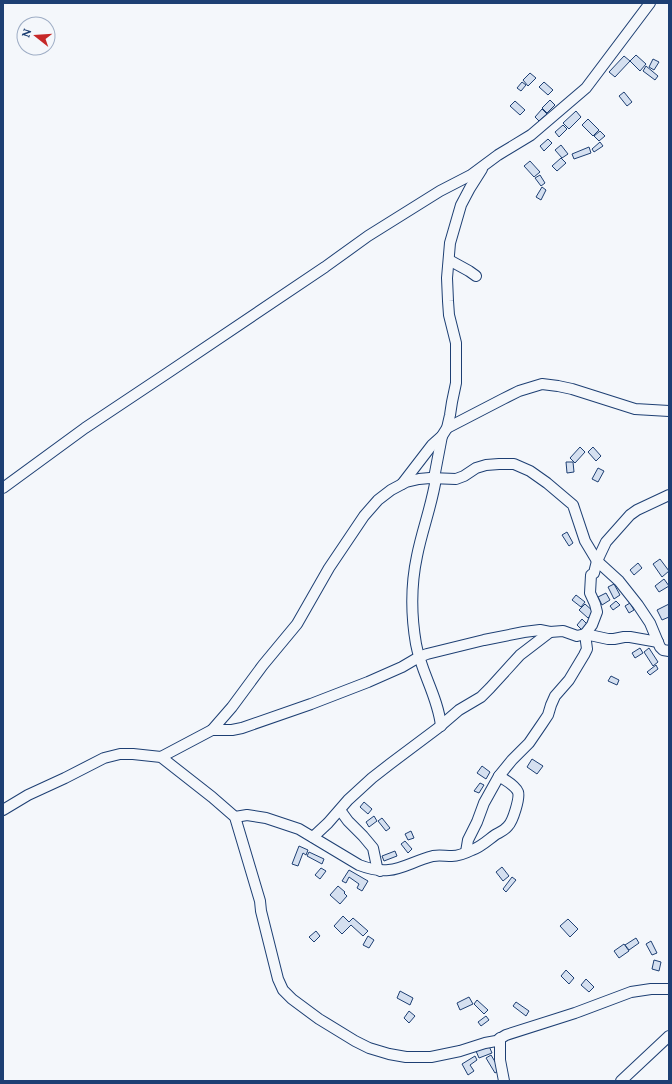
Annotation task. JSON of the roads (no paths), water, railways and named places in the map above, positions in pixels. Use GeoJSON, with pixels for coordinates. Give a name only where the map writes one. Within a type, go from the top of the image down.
{"type":"FeatureCollection","features":[{"type":"Feature","properties":{"kind":"street"},"geometry":{"type":"LineString","coordinates":[[3,488],[84,428],[170,372],[325,267],[368,236],[433,195],[471,175],[498,155],[531,135],[586,88],[650,3]]}},
{"type":"Feature","properties":{"kind":"street"},"geometry":{"type":"LineString","coordinates":[[441,726],[436,702],[426,679],[416,646],[413,587],[417,555],[432,499],[444,432],[456,383],[456,343],[448,308],[447,278],[450,242],[461,205],[484,166]]}},
{"type":"Feature","properties":{"kind":"street"},"geometry":{"type":"LineString","coordinates":[[448,260],[476,276]]}},
{"type":"Feature","properties":{"kind":"street"},"geometry":{"type":"LineString","coordinates":[[401,485],[444,432],[519,391],[542,384],[572,389],[635,409],[669,411]]}},
{"type":"Feature","properties":{"kind":"street"},"geometry":{"type":"LineString","coordinates":[[160,757],[212,730],[232,707],[263,665],[297,624],[329,568],[364,516],[378,500],[391,490],[406,482],[435,478],[456,479],[464,476],[476,468],[486,465],[514,464],[530,471],[573,505],[585,541],[597,561],[619,581],[650,623],[660,647],[663,650],[669,651]]}},
{"type":"Feature","properties":{"kind":"street"},"geometry":{"type":"LineString","coordinates":[[466,852],[468,840],[484,803],[499,776],[529,743],[548,715],[555,696],[569,680],[587,649],[585,634],[592,625],[597,612],[590,593],[591,575],[594,573],[597,561],[606,542],[630,515],[637,510],[669,495]]}},
{"type":"Feature","properties":{"kind":"street"},"geometry":{"type":"LineString","coordinates":[[212,730],[232,730],[242,728],[368,682],[402,667],[419,657],[467,643],[540,630],[550,632],[563,630],[577,636],[585,634],[608,639],[624,637],[658,642]]}},
{"type":"Feature","properties":{"kind":"street"},"geometry":{"type":"LineString","coordinates":[[313,837],[328,823],[348,800],[372,778],[460,710],[481,697],[520,655],[550,632]]}},
{"type":"Feature","properties":{"kind":"street"},"geometry":{"type":"LineString","coordinates":[[3,810],[28,794],[65,778],[104,758],[120,754],[160,757],[212,797],[235,817],[260,901],[261,911],[278,979],[283,990],[292,999],[319,1019],[355,1041],[369,1048],[389,1054],[406,1057],[431,1057],[460,1051],[496,1041],[500,1038],[575,1013],[631,992],[651,989],[669,989]]}},
{"type":"Feature","properties":{"kind":"street"},"geometry":{"type":"LineString","coordinates":[[235,817],[248,815],[266,818],[299,829],[360,865],[380,871],[392,870],[433,856],[451,856],[472,851],[503,831],[510,823],[516,806],[518,792],[515,787],[499,776]]}},
{"type":"Feature","properties":{"kind":"street"},"geometry":{"type":"LineString","coordinates":[[340,810],[373,848],[377,867],[380,871]]}},
{"type":"Feature","properties":{"kind":"street"},"geometry":{"type":"LineString","coordinates":[[621,1081],[669,1036]]}},
{"type":"Feature","properties":{"kind":"street"},"geometry":{"type":"LineString","coordinates":[[500,1038],[500,1060],[504,1081]]}}]}
